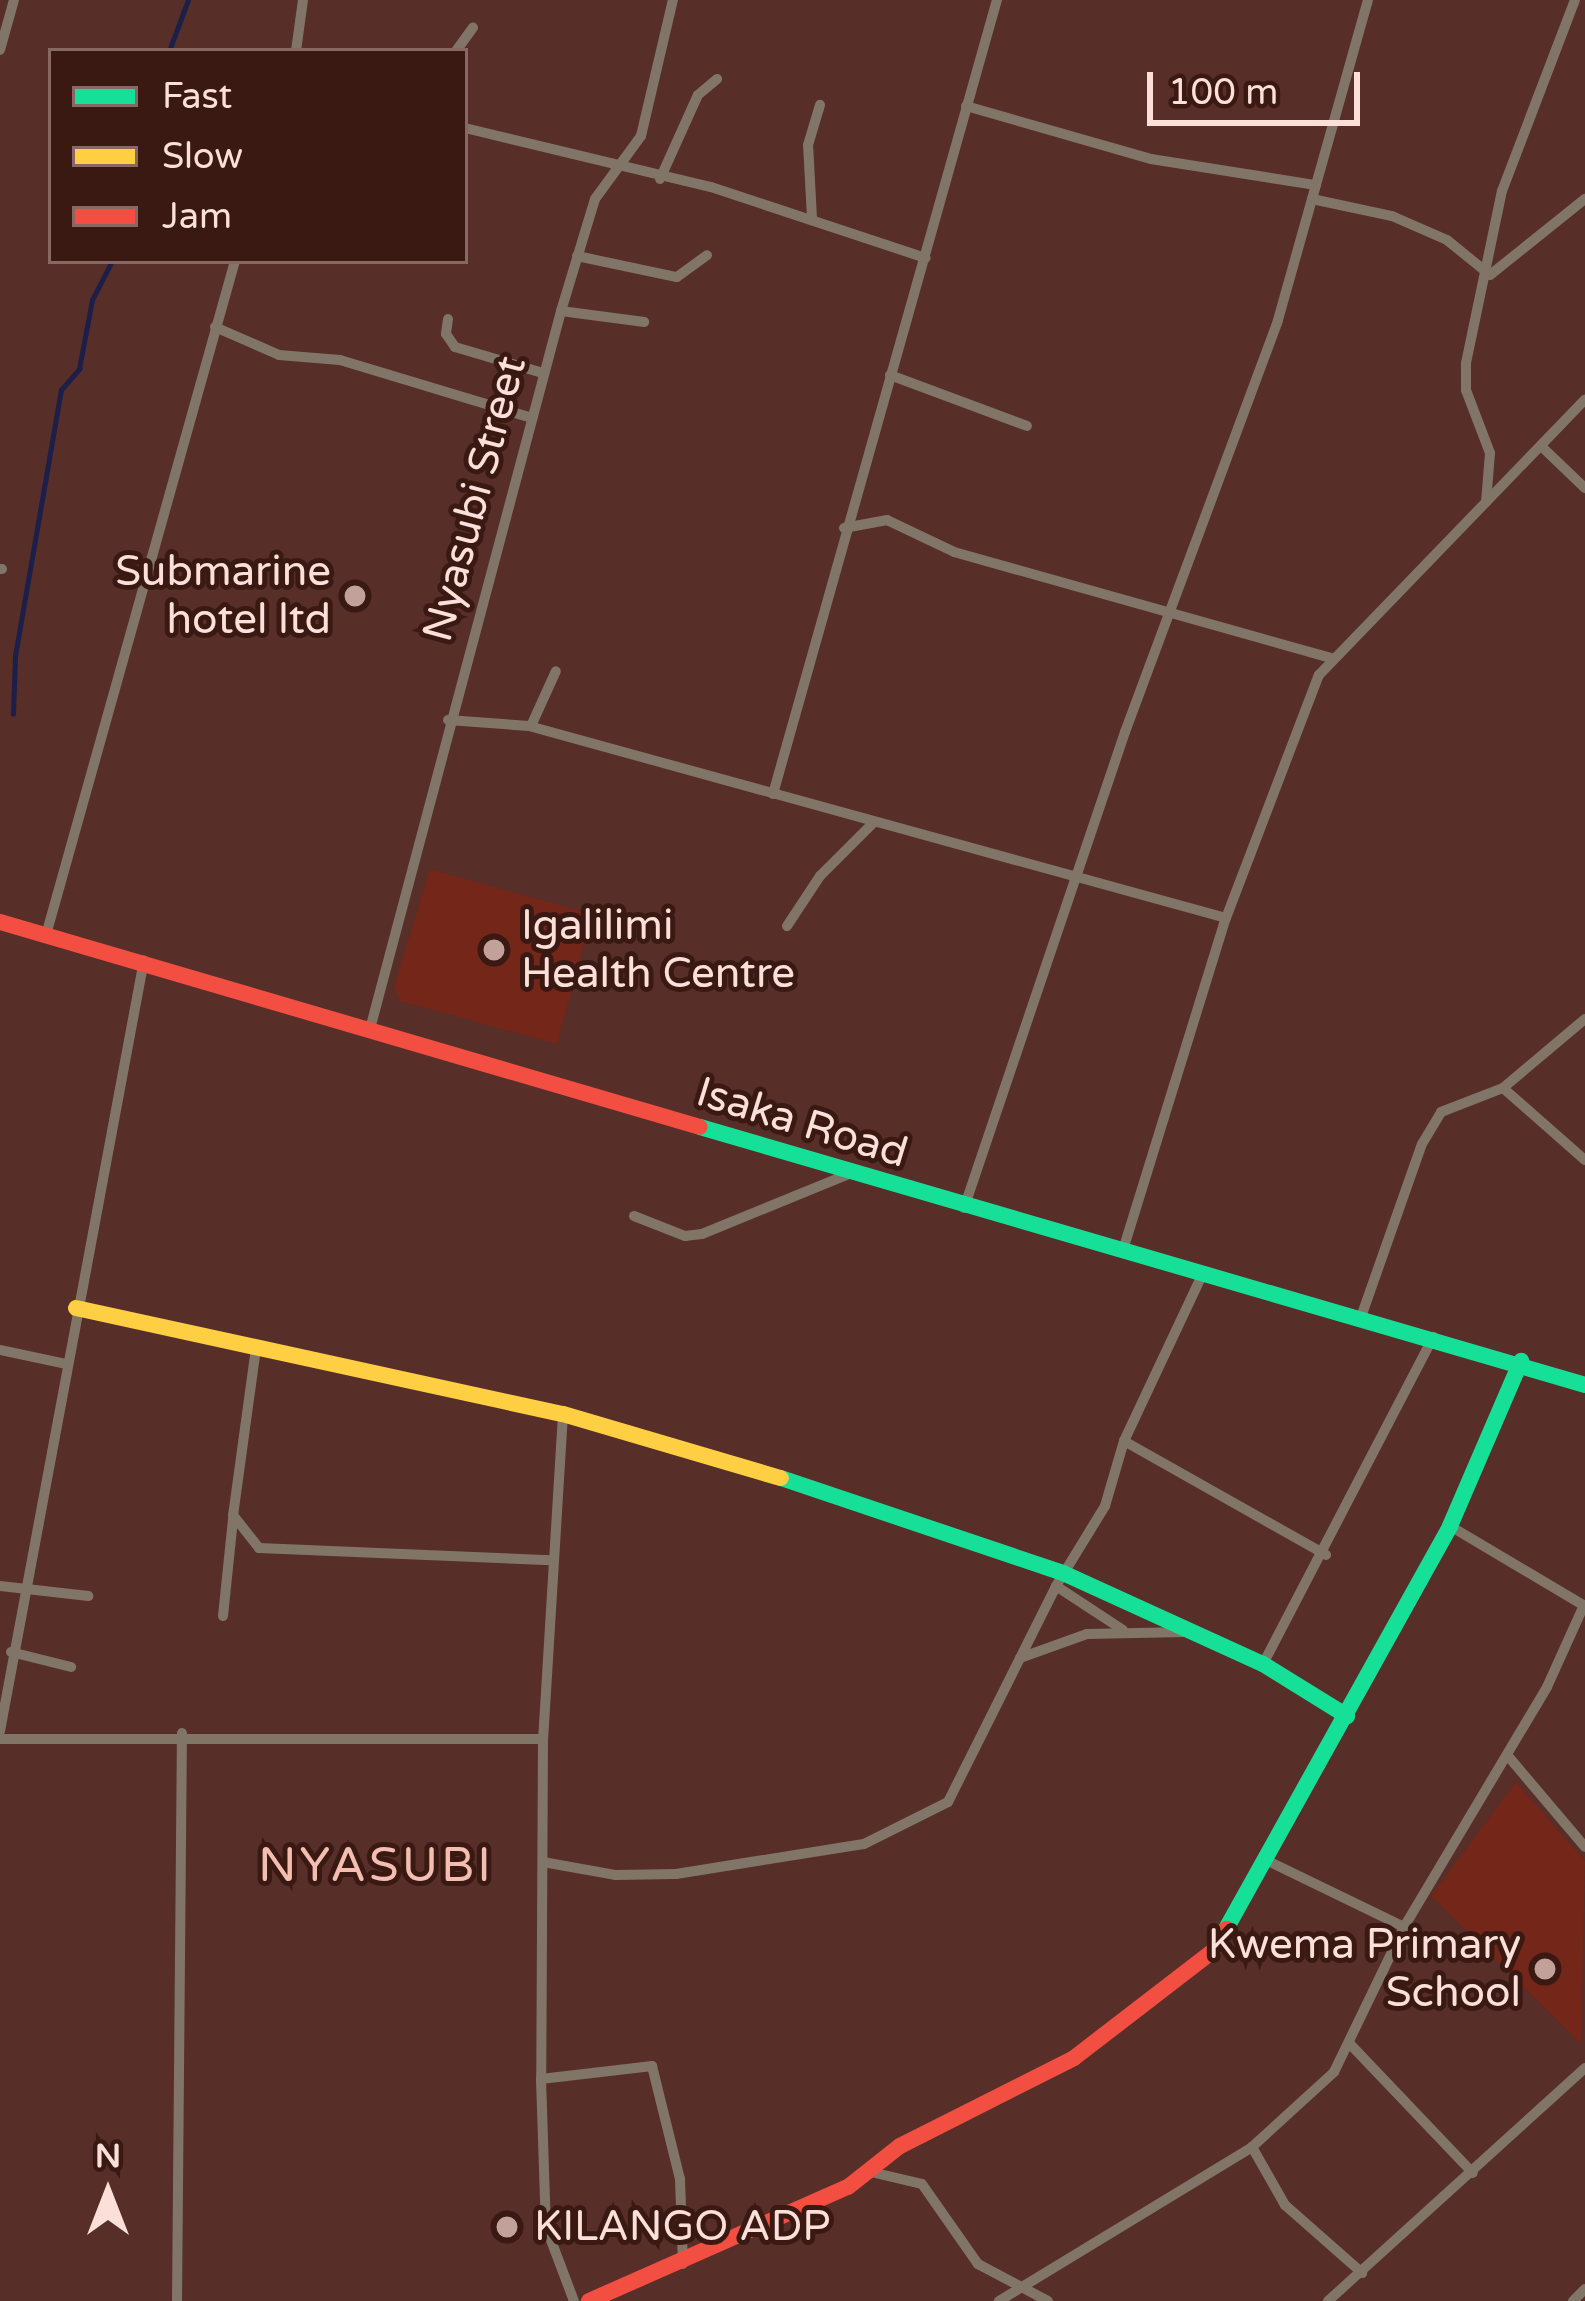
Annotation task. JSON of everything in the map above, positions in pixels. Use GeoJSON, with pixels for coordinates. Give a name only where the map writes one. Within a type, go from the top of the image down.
{"type":"FeatureCollection","features":[{"type":"Feature","properties":{"kind":"street"},"geometry":{"type":"LineString","coordinates":[[0,50],[14,0]]}},
{"type":"Feature","properties":{"kind":"street"},"geometry":{"type":"LineString","coordinates":[[296,48],[303,0]]}},
{"type":"Feature","properties":{"kind":"street","name":"Nyasubi Street"},"geometry":{"type":"LineString","coordinates":[[370,1029],[448,720],[560,311],[595,199],[641,136],[673,0]]}},
{"type":"Feature","properties":{"kind":"street"},"geometry":{"type":"LineString","coordinates":[[773,794],[844,528],[926,258],[997,0]]}},
{"type":"Feature","properties":{"kind":"street"},"geometry":{"type":"LineString","coordinates":[[964,1209],[1074,878],[1278,320],[1368,0]]}},
{"type":"Feature","properties":{"kind":"street"},"geometry":{"type":"LineString","coordinates":[[1486,502],[1487,439],[1464,374],[1490,275],[1502,191],[1575,0]]}},
{"type":"Feature","properties":{"kind":"street"},"geometry":{"type":"LineString","coordinates":[[458,48],[473,28]]}},
{"type":"Feature","properties":{"kind":"street"},"geometry":{"type":"LineString","coordinates":[[660,179],[698,95],[717,79]]}},
{"type":"Feature","properties":{"kind":"street"},"geometry":{"type":"LineString","coordinates":[[812,218],[808,145],[820,105]]}},
{"type":"Feature","properties":{"kind":"street"},"geometry":{"type":"LineString","coordinates":[[967,106],[1150,160],[1316,185]]}},
{"type":"Feature","properties":{"kind":"street"},"geometry":{"type":"LineString","coordinates":[[468,129],[812,218],[926,258]]}},
{"type":"Feature","properties":{"kind":"street"},"geometry":{"type":"LineString","coordinates":[[1312,199],[1392,216],[1447,240],[1490,275]]}},
{"type":"Feature","properties":{"kind":"street"},"geometry":{"type":"LineString","coordinates":[[1490,275],[1585,199]]}},
{"type":"Feature","properties":{"kind":"street"},"geometry":{"type":"LineString","coordinates":[[578,256],[677,277],[707,256]]}},
{"type":"Feature","properties":{"kind":"street"},"geometry":{"type":"LineString","coordinates":[[46,935],[234,264]]}},
{"type":"Feature","properties":{"kind":"street"},"geometry":{"type":"LineString","coordinates":[[560,311],[644,322]]}},
{"type":"Feature","properties":{"kind":"street"},"geometry":{"type":"LineString","coordinates":[[448,319],[446,334],[455,347],[543,373]]}},
{"type":"Feature","properties":{"kind":"street"},"geometry":{"type":"LineString","coordinates":[[215,327],[279,355],[340,360],[532,418]]}},
{"type":"Feature","properties":{"kind":"street"},"geometry":{"type":"LineString","coordinates":[[890,375],[1027,426]]}},
{"type":"Feature","properties":{"kind":"street"},"geometry":{"type":"LineString","coordinates":[[1124,1250],[1226,918],[1330,658],[1585,400]]}},
{"type":"Feature","properties":{"kind":"street"},"geometry":{"type":"LineString","coordinates":[[1541,446],[1585,488]]}},
{"type":"Feature","properties":{"kind":"street"},"geometry":{"type":"LineString","coordinates":[[844,528],[887,520],[934,545],[1330,658]]}},
{"type":"Feature","properties":{"kind":"street"},"geometry":{"type":"LineString","coordinates":[[531,726],[556,670]]}},
{"type":"Feature","properties":{"kind":"street"},"geometry":{"type":"LineString","coordinates":[[448,720],[531,726],[872,824],[1226,918]]}},
{"type":"Feature","properties":{"kind":"street"},"geometry":{"type":"LineString","coordinates":[[787,926],[820,876],[872,824]]}},
{"type":"Feature","properties":{"kind":"street","name":"Isaka Road"},"geometry":{"type":"LineString","coordinates":[[0,922],[144,960],[964,1209],[1520,1360],[1585,1385]]}},
{"type":"Feature","properties":{"kind":"street"},"geometry":{"type":"LineString","coordinates":[[144,960],[20,1588],[0,1735],[543,1739]]}},
{"type":"Feature","properties":{"kind":"street"},"geometry":{"type":"LineString","coordinates":[[1360,1317],[1422,1144],[1441,1112],[1503,1088],[1585,1019]]}},
{"type":"Feature","properties":{"kind":"street"},"geometry":{"type":"LineString","coordinates":[[1503,1088],[1585,1160]]}},
{"type":"Feature","properties":{"kind":"street"},"geometry":{"type":"LineString","coordinates":[[634,1216],[702,1234],[849,1174]]}},
{"type":"Feature","properties":{"kind":"street"},"geometry":{"type":"LineString","coordinates":[[543,1862],[615,1875],[676,1874],[888,1836],[948,1802],[1059,1579],[1105,1506],[1124,1441],[1202,1275]]}},
{"type":"Feature","properties":{"kind":"street"},"geometry":{"type":"LineString","coordinates":[[76,1308],[563,1414],[825,1491],[1059,1579],[1263,1664],[1347,1716]]}},
{"type":"Feature","properties":{"kind":"street"},"geometry":{"type":"LineString","coordinates":[[1263,1664],[1326,1555],[1434,1336]]}},
{"type":"Feature","properties":{"kind":"street"},"geometry":{"type":"LineString","coordinates":[[224,1616],[256,1348]]}},
{"type":"Feature","properties":{"kind":"street"},"geometry":{"type":"LineString","coordinates":[[0,1351],[66,1364]]}},
{"type":"Feature","properties":{"kind":"street"},"geometry":{"type":"LineString","coordinates":[[589,2301],[683,2265],[871,2172],[900,2146],[1074,2058],[1214,1951],[1450,1526],[1520,1360]]}},
{"type":"Feature","properties":{"kind":"street"},"geometry":{"type":"LineString","coordinates":[[563,1414],[550,1560],[543,1739],[541,2079],[546,2227],[574,2301]]}},
{"type":"Feature","properties":{"kind":"street"},"geometry":{"type":"LineString","coordinates":[[1124,1441],[1326,1555]]}},
{"type":"Feature","properties":{"kind":"street"},"geometry":{"type":"LineString","coordinates":[[233,1515],[246,1538],[274,1555],[550,1560]]}},
{"type":"Feature","properties":{"kind":"street"},"geometry":{"type":"LineString","coordinates":[[999,2301],[1252,2146],[1334,2072],[1404,1927],[1508,1756],[1584,1606],[1450,1526]]}},
{"type":"Feature","properties":{"kind":"street"},"geometry":{"type":"LineString","coordinates":[[1059,1579],[1125,1631]]}},
{"type":"Feature","properties":{"kind":"street"},"geometry":{"type":"LineString","coordinates":[[0,1586],[88,1596]]}},
{"type":"Feature","properties":{"kind":"street"},"geometry":{"type":"LineString","coordinates":[[1020,1658],[1067,1639],[1125,1631],[1188,1632]]}},
{"type":"Feature","properties":{"kind":"street"},"geometry":{"type":"LineString","coordinates":[[11,1652],[71,1667]]}},
{"type":"Feature","properties":{"kind":"street"},"geometry":{"type":"LineString","coordinates":[[176,2301],[182,1733]]}},
{"type":"Feature","properties":{"kind":"street"},"geometry":{"type":"LineString","coordinates":[[1508,1756],[1585,1847]]}},
{"type":"Feature","properties":{"kind":"street"},"geometry":{"type":"LineString","coordinates":[[1265,1860],[1404,1927]]}},
{"type":"Feature","properties":{"kind":"street"},"geometry":{"type":"LineString","coordinates":[[1350,2044],[1473,2173]]}},
{"type":"Feature","properties":{"kind":"street"},"geometry":{"type":"LineString","coordinates":[[541,2079],[652,2066],[680,2179],[683,2265]]}},
{"type":"Feature","properties":{"kind":"street"},"geometry":{"type":"LineString","coordinates":[[1328,2301],[1585,2068]]}},
{"type":"Feature","properties":{"kind":"street"},"geometry":{"type":"LineString","coordinates":[[1252,2146],[1285,2205],[1329,2252],[1362,2273]]}},
{"type":"Feature","properties":{"kind":"street"},"geometry":{"type":"LineString","coordinates":[[871,2172],[922,2184],[978,2264],[1048,2301]]}},
{"type":"Feature","properties":{"kind":"street"},"geometry":{"type":"LineString","coordinates":[[1574,2301],[1585,2289]]}},
{"type":"Feature","properties":{"kind":"shaded area","name":"Igalilimi Health Centre"},"geometry":{"type":"Polygon","coordinates":[[[430,869],[592,914],[557,1044],[400,1001],[394,987],[430,869]]]}},
{"type":"Feature","properties":{"kind":"shaded area","name":"Kwema Primary School"},"geometry":{"type":"Polygon","coordinates":[[[1516,1782],[1585,1861],[1581,2044],[1431,1896],[1516,1782]]]}},
{"type":"Feature","properties":{"kind":"waterway"},"geometry":{"type":"LineString","coordinates":[[170,48],[188,0]]}},
{"type":"Feature","properties":{"kind":"waterway"},"geometry":{"type":"LineString","coordinates":[[13,714],[15,656],[61,390],[79,369],[92,300],[110,264]]}},
{"type":"Feature","properties":{"kind":"traffic: fast"},"geometry":{"type":"LineString","coordinates":[[700,1127],[1585,1385]]}},
{"type":"Feature","properties":{"kind":"traffic: fast"},"geometry":{"type":"LineString","coordinates":[[1226,1929],[1450,1526],[1521,1361]]}},
{"type":"Feature","properties":{"kind":"traffic: fast"},"geometry":{"type":"LineString","coordinates":[[781,1478],[1063,1573],[1263,1664],[1347,1716]]}},
{"type":"Feature","properties":{"kind":"traffic: slow"},"geometry":{"type":"LineString","coordinates":[[76,1308],[563,1414],[781,1478]]}},
{"type":"Feature","properties":{"kind":"traffic: jam"},"geometry":{"type":"LineString","coordinates":[[0,922],[700,1127]]}},
{"type":"Feature","properties":{"kind":"traffic: jam"},"geometry":{"type":"LineString","coordinates":[[589,2301],[848,2187],[900,2146],[1074,2058],[1213,1951],[1226,1929]]}},
{"type":"Feature","properties":{"kind":"place","name":"Submarine hotel ltd"},"geometry":{"type":"Point","coordinates":[355,596]}},
{"type":"Feature","properties":{"kind":"place","name":"Igalilimi Health Centre"},"geometry":{"type":"Point","coordinates":[494,950]}},
{"type":"Feature","properties":{"kind":"place","name":"Kwema Primary School"},"geometry":{"type":"Point","coordinates":[1545,1969]}},
{"type":"Feature","properties":{"kind":"place","name":"KILANGO ADP"},"geometry":{"type":"Point","coordinates":[507,2227]}},
{"type":"Feature","properties":{"kind":"district","name":"NYASUBI"},"geometry":{"type":"Point","coordinates":[376,1867]}}]}
